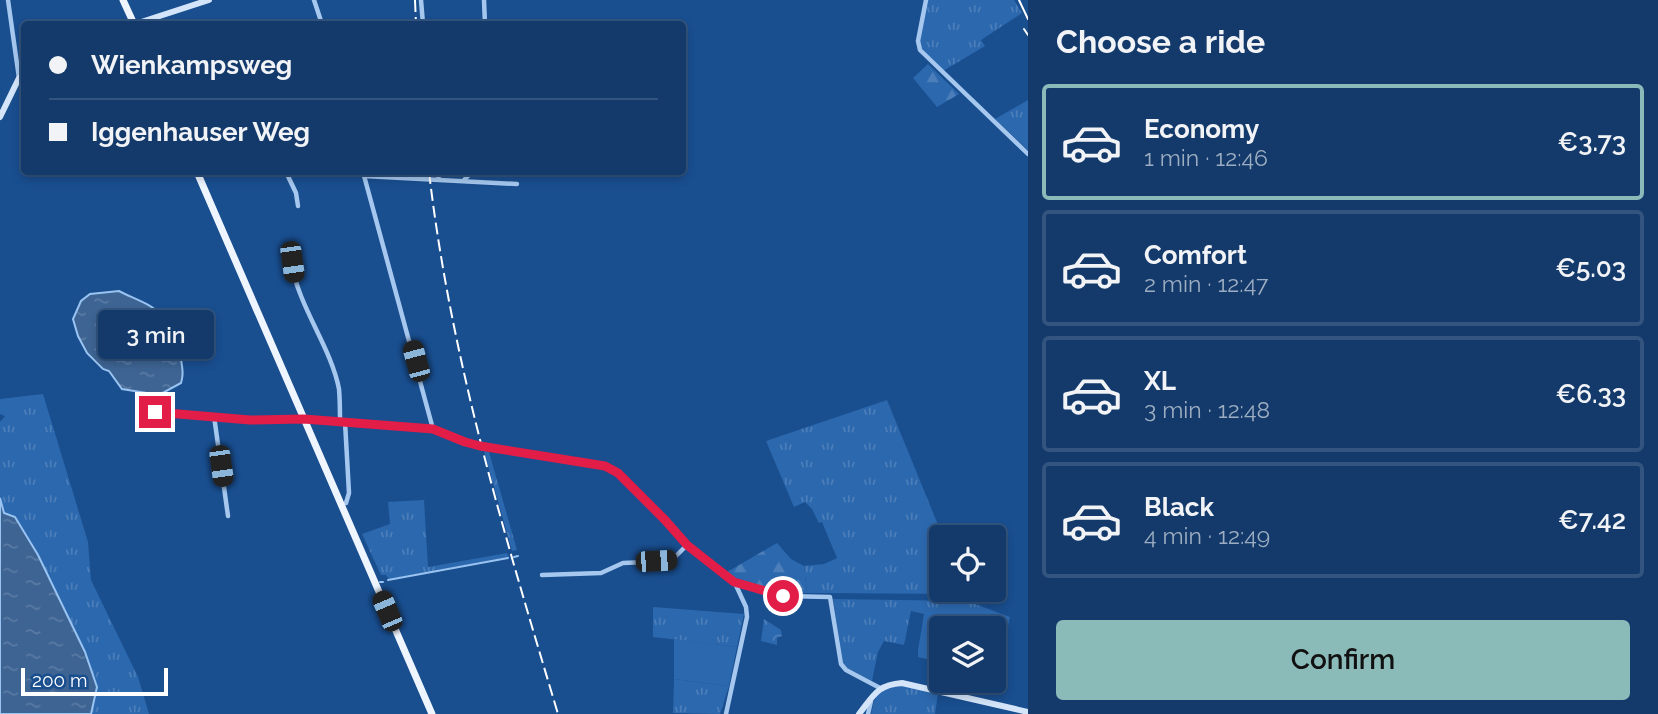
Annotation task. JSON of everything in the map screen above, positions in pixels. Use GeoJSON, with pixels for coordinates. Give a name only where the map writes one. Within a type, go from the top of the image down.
{"type":"FeatureCollection","features":[{"type":"Feature","properties":{"kind":"main road"},"geometry":{"type":"LineString","coordinates":[[123,0],[134,21]]}},
{"type":"Feature","properties":{"kind":"main road"},"geometry":{"type":"LineString","coordinates":[[144,21],[209,0]]}},
{"type":"Feature","properties":{"kind":"main road"},"geometry":{"type":"LineString","coordinates":[[0,117],[21,78]]}},
{"type":"Feature","properties":{"kind":"main road"},"geometry":{"type":"LineString","coordinates":[[198,175],[432,714]]}},
{"type":"Feature","properties":{"kind":"main road"},"geometry":{"type":"LineString","coordinates":[[859,714],[880,688],[887,684],[902,683],[1028,712]]}},
{"type":"Feature","properties":{"kind":"street"},"geometry":{"type":"LineString","coordinates":[[8,0],[21,71]]}},
{"type":"Feature","properties":{"kind":"street"},"geometry":{"type":"LineString","coordinates":[[314,0],[321,21]]}},
{"type":"Feature","properties":{"kind":"street"},"geometry":{"type":"LineString","coordinates":[[421,0],[423,21]]}},
{"type":"Feature","properties":{"kind":"street"},"geometry":{"type":"LineString","coordinates":[[484,0],[485,21]]}},
{"type":"Feature","properties":{"kind":"street"},"geometry":{"type":"LineString","coordinates":[[926,0],[918,41],[920,50],[1028,154]]}},
{"type":"Feature","properties":{"kind":"street"},"geometry":{"type":"LineString","coordinates":[[287,175],[296,193],[298,206]]}},
{"type":"Feature","properties":{"kind":"street"},"geometry":{"type":"LineString","coordinates":[[363,175],[433,429]]}},
{"type":"Feature","properties":{"kind":"street"},"geometry":{"type":"LineString","coordinates":[[378,175],[517,184]]}},
{"type":"Feature","properties":{"kind":"street"},"geometry":{"type":"LineString","coordinates":[[438,179],[439,175]]}},
{"type":"Feature","properties":{"kind":"street"},"geometry":{"type":"LineString","coordinates":[[463,181],[469,175]]}},
{"type":"Feature","properties":{"kind":"street"},"geometry":{"type":"LineString","coordinates":[[292,262],[294,278],[339,390],[349,493],[346,503]]}},
{"type":"Feature","properties":{"kind":"street"},"geometry":{"type":"LineString","coordinates":[[155,412],[250,420],[304,419],[433,429],[480,446],[612,469],[687,545],[734,582],[783,596],[830,597],[841,664],[845,670],[880,688]]}},
{"type":"Feature","properties":{"kind":"street"},"geometry":{"type":"LineString","coordinates":[[214,415],[228,516]]}},
{"type":"Feature","properties":{"kind":"street"},"geometry":{"type":"LineString","coordinates":[[542,575],[601,573],[623,563],[671,561],[687,545]]}},
{"type":"Feature","properties":{"kind":"street"},"geometry":{"type":"LineString","coordinates":[[726,714],[747,617],[747,607],[734,582]]}},
{"type":"Feature","properties":{"kind":"street"},"geometry":{"type":"LineString","coordinates":[[869,714],[871,698]]}},
{"type":"Feature","properties":{"kind":"green space"},"geometry":{"type":"Polygon","coordinates":[[[928,0],[1014,0],[1022,13],[981,40],[985,46],[943,71],[921,49],[928,0]]]}},
{"type":"Feature","properties":{"kind":"green space"},"geometry":{"type":"Polygon","coordinates":[[[928,64],[959,94],[937,107],[913,78],[928,64]]]}},
{"type":"Feature","properties":{"kind":"green space"},"geometry":{"type":"Polygon","coordinates":[[[1028,100],[1028,150],[995,119],[1028,100]]]}},
{"type":"Feature","properties":{"kind":"green space"},"geometry":{"type":"Polygon","coordinates":[[[43,394],[88,542],[91,580],[138,677],[149,714],[91,714],[97,687],[80,640],[38,555],[15,517],[4,513],[0,498],[0,422],[5,416],[0,414],[0,399],[43,394]]]}},
{"type":"Feature","properties":{"kind":"green space"},"geometry":{"type":"Polygon","coordinates":[[[887,400],[938,525],[929,525],[929,594],[807,593],[804,566],[824,564],[837,558],[822,522],[819,523],[812,509],[805,502],[794,507],[766,441],[887,400]]]}},
{"type":"Feature","properties":{"kind":"green space"},"geometry":{"type":"Polygon","coordinates":[[[484,451],[489,452],[517,550],[512,551],[484,451]]]}},
{"type":"Feature","properties":{"kind":"green space"},"geometry":{"type":"Polygon","coordinates":[[[424,500],[428,567],[507,553],[509,557],[389,579],[386,575],[381,575],[362,534],[390,524],[388,502],[424,500]]]}},
{"type":"Feature","properties":{"kind":"green space"},"geometry":{"type":"Polygon","coordinates":[[[777,543],[791,559],[804,566],[807,593],[785,594],[733,577],[727,572],[777,543]]]}},
{"type":"Feature","properties":{"kind":"green space"},"geometry":{"type":"Polygon","coordinates":[[[833,599],[970,602],[1010,617],[1006,634],[1006,616],[929,616],[929,660],[918,657],[924,614],[911,611],[904,645],[884,641],[878,652],[872,681],[847,668],[843,663],[833,599]]]}},
{"type":"Feature","properties":{"kind":"green space"},"geometry":{"type":"Polygon","coordinates":[[[653,607],[744,614],[737,647],[653,637],[653,607]]]}},
{"type":"Feature","properties":{"kind":"green space"},"geometry":{"type":"Polygon","coordinates":[[[764,619],[781,630],[782,636],[777,638],[777,645],[761,641],[764,619]]]}},
{"type":"Feature","properties":{"kind":"green space"},"geometry":{"type":"Polygon","coordinates":[[[674,639],[737,647],[729,686],[674,679],[674,639]]]}},
{"type":"Feature","properties":{"kind":"green space"},"geometry":{"type":"Polygon","coordinates":[[[674,679],[729,686],[720,714],[673,713],[674,679]]]}},
{"type":"Feature","properties":{"kind":"green space"},"geometry":{"type":"Polygon","coordinates":[[[902,685],[938,693],[935,714],[871,714],[880,690],[902,685]]]}},
{"type":"Feature","properties":{"kind":"water"},"geometry":{"type":"Polygon","coordinates":[[[119,291],[159,312],[181,342],[181,383],[159,395],[122,389],[109,371],[103,369],[87,353],[78,336],[73,319],[81,301],[90,294],[119,291]]]}},
{"type":"Feature","properties":{"kind":"water"},"geometry":{"type":"Polygon","coordinates":[[[0,498],[4,513],[15,517],[38,555],[85,652],[97,687],[91,714],[0,714],[0,498]]]}},
{"type":"Feature","properties":{"kind":"waterway"},"geometry":{"type":"LineString","coordinates":[[514,557],[518,556]]}},
{"type":"Feature","properties":{"kind":"waterway"},"geometry":{"type":"LineString","coordinates":[[388,580],[508,558]]}},
{"type":"Feature","properties":{"kind":"tram line"},"geometry":{"type":"LineString","coordinates":[[1019,0],[1028,19]]}},
{"type":"Feature","properties":{"kind":"tram line"},"geometry":{"type":"LineString","coordinates":[[1024,29],[1028,35]]}},
{"type":"Feature","properties":{"kind":"railway"},"geometry":{"type":"LineString","coordinates":[[415,0],[416,21]]}},
{"type":"Feature","properties":{"kind":"railway"},"geometry":{"type":"LineString","coordinates":[[429,175],[451,311],[481,446],[558,714]]}},
{"type":"Feature","properties":{"kind":"route"},"geometry":{"type":"LineString","coordinates":[[155,412],[250,420],[304,419],[433,429],[480,446],[605,466],[618,473],[687,545],[734,582],[783,596]]}}]}
